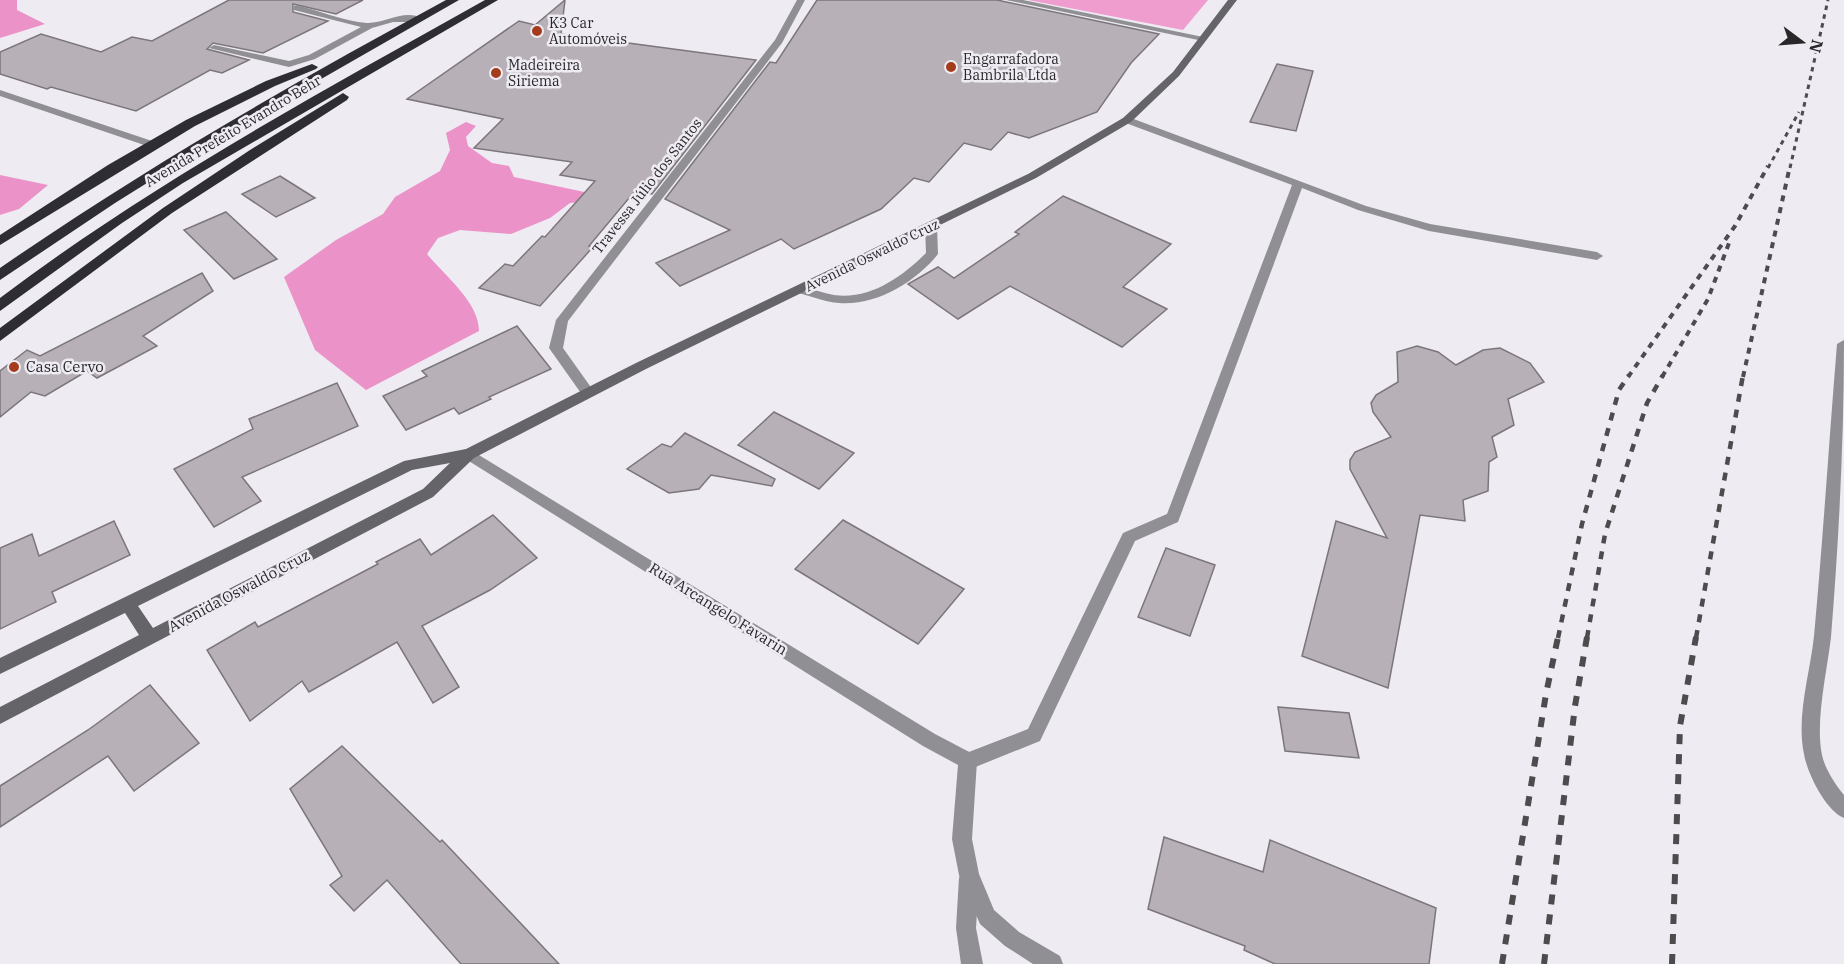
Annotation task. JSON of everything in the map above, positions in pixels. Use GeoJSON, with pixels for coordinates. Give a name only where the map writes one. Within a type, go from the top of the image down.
{"type":"FeatureCollection","features":[{"type":"Feature","properties":{"kind":"highway","name":"Avenida Prefeito Evandro Behr"},"geometry":{"type":"LineString","coordinates":[[0,275],[142,177],[271,100],[454,0]]}},
{"type":"Feature","properties":{"kind":"highway","name":"Avenida Prefeito Evandro Behr"},"geometry":{"type":"LineString","coordinates":[[0,306],[83,244],[174,184],[255,134],[493,0]]}},
{"type":"Feature","properties":{"kind":"highway"},"geometry":{"type":"LineString","coordinates":[[0,241],[152,144],[284,77],[370,46]]}},
{"type":"Feature","properties":{"kind":"highway"},"geometry":{"type":"LineString","coordinates":[[0,336],[156,217],[232,164],[366,84],[391,58]]}},
{"type":"Feature","properties":{"kind":"street","name":"Travessa Júlio dos Santos"},"geometry":{"type":"LineString","coordinates":[[588,393],[556,348],[562,320],[779,41],[801,0]]}},
{"type":"Feature","properties":{"kind":"street"},"geometry":{"type":"LineString","coordinates":[[1010,0],[1203,38]]}},
{"type":"Feature","properties":{"kind":"street","name":"Avenida Oswaldo Cruz"},"geometry":{"type":"LineString","coordinates":[[0,716],[428,493],[469,454],[588,393],[1032,176],[1127,120],[1176,74],[1233,0]]}},
{"type":"Feature","properties":{"kind":"street"},"geometry":{"type":"LineString","coordinates":[[297,8],[369,26]]}},
{"type":"Feature","properties":{"kind":"street"},"geometry":{"type":"LineString","coordinates":[[213,48],[289,64],[312,57],[369,26],[392,20],[418,19]]}},
{"type":"Feature","properties":{"kind":"street"},"geometry":{"type":"LineString","coordinates":[[0,93],[152,144]]}},
{"type":"Feature","properties":{"kind":"street"},"geometry":{"type":"LineString","coordinates":[[1127,120],[1362,208],[1429,226],[1597,256]]}},
{"type":"Feature","properties":{"kind":"street"},"geometry":{"type":"LineString","coordinates":[[1052,964],[1012,939],[987,917],[969,875],[962,839],[968,761],[1034,735],[1129,537],[1173,518],[1298,183]]}},
{"type":"Feature","properties":{"kind":"street"},"geometry":{"type":"LineString","coordinates":[[802,290],[840,300],[866,298],[918,269],[932,255],[931,226]]}},
{"type":"Feature","properties":{"kind":"street"},"geometry":{"type":"LineString","coordinates":[[1844,344],[1822,638],[1812,713],[1813,755],[1829,792],[1844,809]]}},
{"type":"Feature","properties":{"kind":"street","name":"Avenida Oswaldo Cruz"},"geometry":{"type":"LineString","coordinates":[[0,666],[409,465],[469,454]]}},
{"type":"Feature","properties":{"kind":"street","name":"Rua Arcangelo Favarin"},"geometry":{"type":"LineString","coordinates":[[469,454],[918,734],[968,761]]}},
{"type":"Feature","properties":{"kind":"street"},"geometry":{"type":"LineString","coordinates":[[128,604],[150,638]]}},
{"type":"Feature","properties":{"kind":"street"},"geometry":{"type":"LineString","coordinates":[[969,875],[966,928],[972,964]]}},
{"type":"Feature","properties":{"kind":"shaded area"},"geometry":{"type":"Polygon","coordinates":[[[0,0],[17,0],[17,10],[45,24],[0,38],[0,0]]]}},
{"type":"Feature","properties":{"kind":"shaded area"},"geometry":{"type":"Polygon","coordinates":[[[1028,0],[1208,0],[1183,30],[1028,0]]]}},
{"type":"Feature","properties":{"kind":"shaded area"},"geometry":{"type":"Polygon","coordinates":[[[466,122],[476,126],[466,137],[468,146],[492,163],[509,166],[514,177],[589,193],[590,201],[570,203],[550,218],[511,234],[460,230],[438,238],[427,254],[467,300],[478,320],[479,331],[366,390],[315,350],[284,277],[336,240],[383,214],[395,197],[440,171],[450,150],[446,133],[466,122]]]}},
{"type":"Feature","properties":{"kind":"shaded area"},"geometry":{"type":"Polygon","coordinates":[[[0,175],[48,185],[19,209],[0,215],[0,175]]]}},
{"type":"Feature","properties":{"kind":"building"},"geometry":{"type":"Polygon","coordinates":[[[229,0],[363,0],[336,14],[293,4],[293,12],[328,21],[263,53],[213,43],[207,49],[249,60],[222,73],[210,70],[136,111],[51,87],[47,89],[0,74],[0,52],[41,34],[101,52],[132,37],[152,41],[229,0]]]}},
{"type":"Feature","properties":{"kind":"building"},"geometry":{"type":"Polygon","coordinates":[[[565,0],[561,34],[756,60],[652,194],[634,192],[589,246],[593,247],[540,306],[479,288],[505,264],[513,266],[542,236],[545,237],[595,181],[560,175],[572,162],[474,148],[503,119],[407,99],[519,21],[535,25],[565,0]]]}},
{"type":"Feature","properties":{"kind":"building"},"geometry":{"type":"Polygon","coordinates":[[[817,0],[997,0],[1159,34],[1131,63],[1097,112],[1029,138],[1008,132],[991,150],[964,143],[929,182],[914,178],[881,209],[794,249],[781,239],[680,286],[656,263],[730,230],[665,199],[770,62],[776,63],[817,0]]]}},
{"type":"Feature","properties":{"kind":"building"},"geometry":{"type":"Polygon","coordinates":[[[1277,64],[1313,71],[1296,131],[1250,122],[1277,64]]]}},
{"type":"Feature","properties":{"kind":"building"},"geometry":{"type":"Polygon","coordinates":[[[280,176],[315,198],[276,217],[242,194],[280,176]]]}},
{"type":"Feature","properties":{"kind":"building"},"geometry":{"type":"Polygon","coordinates":[[[1063,196],[1171,244],[1123,287],[1167,309],[1122,347],[1010,286],[958,319],[908,284],[938,267],[954,278],[1019,234],[1015,232],[1063,196]]]}},
{"type":"Feature","properties":{"kind":"building"},"geometry":{"type":"Polygon","coordinates":[[[226,212],[277,259],[234,279],[184,230],[226,212]]]}},
{"type":"Feature","properties":{"kind":"building"},"geometry":{"type":"Polygon","coordinates":[[[202,273],[213,291],[143,336],[157,346],[97,378],[87,371],[45,396],[31,392],[0,417],[0,371],[27,350],[40,356],[202,273]]]}},
{"type":"Feature","properties":{"kind":"building"},"geometry":{"type":"Polygon","coordinates":[[[517,326],[551,369],[489,397],[491,399],[459,414],[454,408],[406,430],[383,396],[427,376],[422,371],[517,326]]]}},
{"type":"Feature","properties":{"kind":"building"},"geometry":{"type":"Polygon","coordinates":[[[1417,346],[1438,352],[1456,365],[1483,350],[1500,348],[1530,363],[1544,382],[1508,399],[1514,425],[1492,437],[1497,457],[1489,462],[1488,491],[1463,500],[1465,521],[1420,515],[1388,688],[1302,656],[1336,521],[1387,538],[1350,469],[1350,460],[1355,452],[1391,437],[1373,412],[1371,403],[1376,395],[1398,382],[1397,352],[1417,346]]]}},
{"type":"Feature","properties":{"kind":"building"},"geometry":{"type":"Polygon","coordinates":[[[337,383],[358,426],[242,477],[261,501],[214,527],[174,469],[253,429],[249,419],[337,383]]]}},
{"type":"Feature","properties":{"kind":"building"},"geometry":{"type":"Polygon","coordinates":[[[774,412],[854,453],[819,489],[738,445],[774,412]]]}},
{"type":"Feature","properties":{"kind":"building"},"geometry":{"type":"Polygon","coordinates":[[[685,433],[775,479],[772,486],[711,475],[699,489],[669,493],[627,469],[662,444],[671,447],[685,433]]]}},
{"type":"Feature","properties":{"kind":"building"},"geometry":{"type":"Polygon","coordinates":[[[493,515],[537,558],[490,590],[422,626],[459,687],[433,703],[397,642],[309,692],[302,681],[250,721],[207,650],[255,622],[258,627],[378,564],[376,562],[420,539],[431,555],[493,515]]]}},
{"type":"Feature","properties":{"kind":"building"},"geometry":{"type":"Polygon","coordinates":[[[843,520],[964,589],[918,644],[795,569],[843,520]]]}},
{"type":"Feature","properties":{"kind":"building"},"geometry":{"type":"Polygon","coordinates":[[[114,521],[130,555],[52,592],[56,602],[0,629],[0,548],[32,534],[39,556],[114,521]]]}},
{"type":"Feature","properties":{"kind":"building"},"geometry":{"type":"Polygon","coordinates":[[[1166,548],[1215,565],[1190,636],[1138,617],[1166,548]]]}},
{"type":"Feature","properties":{"kind":"building"},"geometry":{"type":"Polygon","coordinates":[[[150,685],[199,743],[134,791],[108,756],[0,827],[0,786],[88,730],[150,685]]]}},
{"type":"Feature","properties":{"kind":"building"},"geometry":{"type":"Polygon","coordinates":[[[1278,707],[1349,713],[1359,758],[1285,751],[1278,707]]]}},
{"type":"Feature","properties":{"kind":"building"},"geometry":{"type":"Polygon","coordinates":[[[342,746],[440,842],[442,840],[559,964],[461,964],[387,880],[354,911],[330,885],[342,876],[290,789],[342,746]]]}},
{"type":"Feature","properties":{"kind":"building"},"geometry":{"type":"Polygon","coordinates":[[[1164,837],[1263,872],[1270,840],[1436,908],[1429,964],[1275,964],[1244,950],[1245,946],[1148,909],[1164,837]]]}},
{"type":"Feature","properties":{"kind":"railway"},"geometry":{"type":"LineString","coordinates":[[1790,168],[1828,0]]}},
{"type":"Feature","properties":{"kind":"railway"},"geometry":{"type":"LineString","coordinates":[[1768,168],[1799,112]]}},
{"type":"Feature","properties":{"kind":"railway"},"geometry":{"type":"LineString","coordinates":[[1628,377],[1735,226],[1768,166]]}},
{"type":"Feature","properties":{"kind":"railway"},"geometry":{"type":"LineString","coordinates":[[1743,377],[1790,166]]}},
{"type":"Feature","properties":{"kind":"railway"},"geometry":{"type":"LineString","coordinates":[[1662,377],[1708,299],[1729,243]]}},
{"type":"Feature","properties":{"kind":"railway"},"geometry":{"type":"LineString","coordinates":[[1558,638],[1582,524],[1619,390],[1629,375]]}},
{"type":"Feature","properties":{"kind":"railway"},"geometry":{"type":"LineString","coordinates":[[1587,638],[1605,534],[1647,403],[1663,375]]}},
{"type":"Feature","properties":{"kind":"railway"},"geometry":{"type":"LineString","coordinates":[[1696,638],[1743,375]]}},
{"type":"Feature","properties":{"kind":"railway"},"geometry":{"type":"LineString","coordinates":[[1502,964],[1546,694],[1558,637]]}},
{"type":"Feature","properties":{"kind":"railway"},"geometry":{"type":"LineString","coordinates":[[1544,964],[1575,706],[1587,637]]}},
{"type":"Feature","properties":{"kind":"railway"},"geometry":{"type":"LineString","coordinates":[[1672,964],[1680,726],[1696,637]]}},
{"type":"Feature","properties":{"kind":"place","name":"K3 Car Automóveis"},"geometry":{"type":"Point","coordinates":[537,31]}},
{"type":"Feature","properties":{"kind":"place","name":"Engarrafadora Bambrila Ltda"},"geometry":{"type":"Point","coordinates":[951,67]}},
{"type":"Feature","properties":{"kind":"place","name":"Madeireira Siriema"},"geometry":{"type":"Point","coordinates":[496,73]}},
{"type":"Feature","properties":{"kind":"place","name":"Casa Cervo"},"geometry":{"type":"Point","coordinates":[14,367]}}]}
